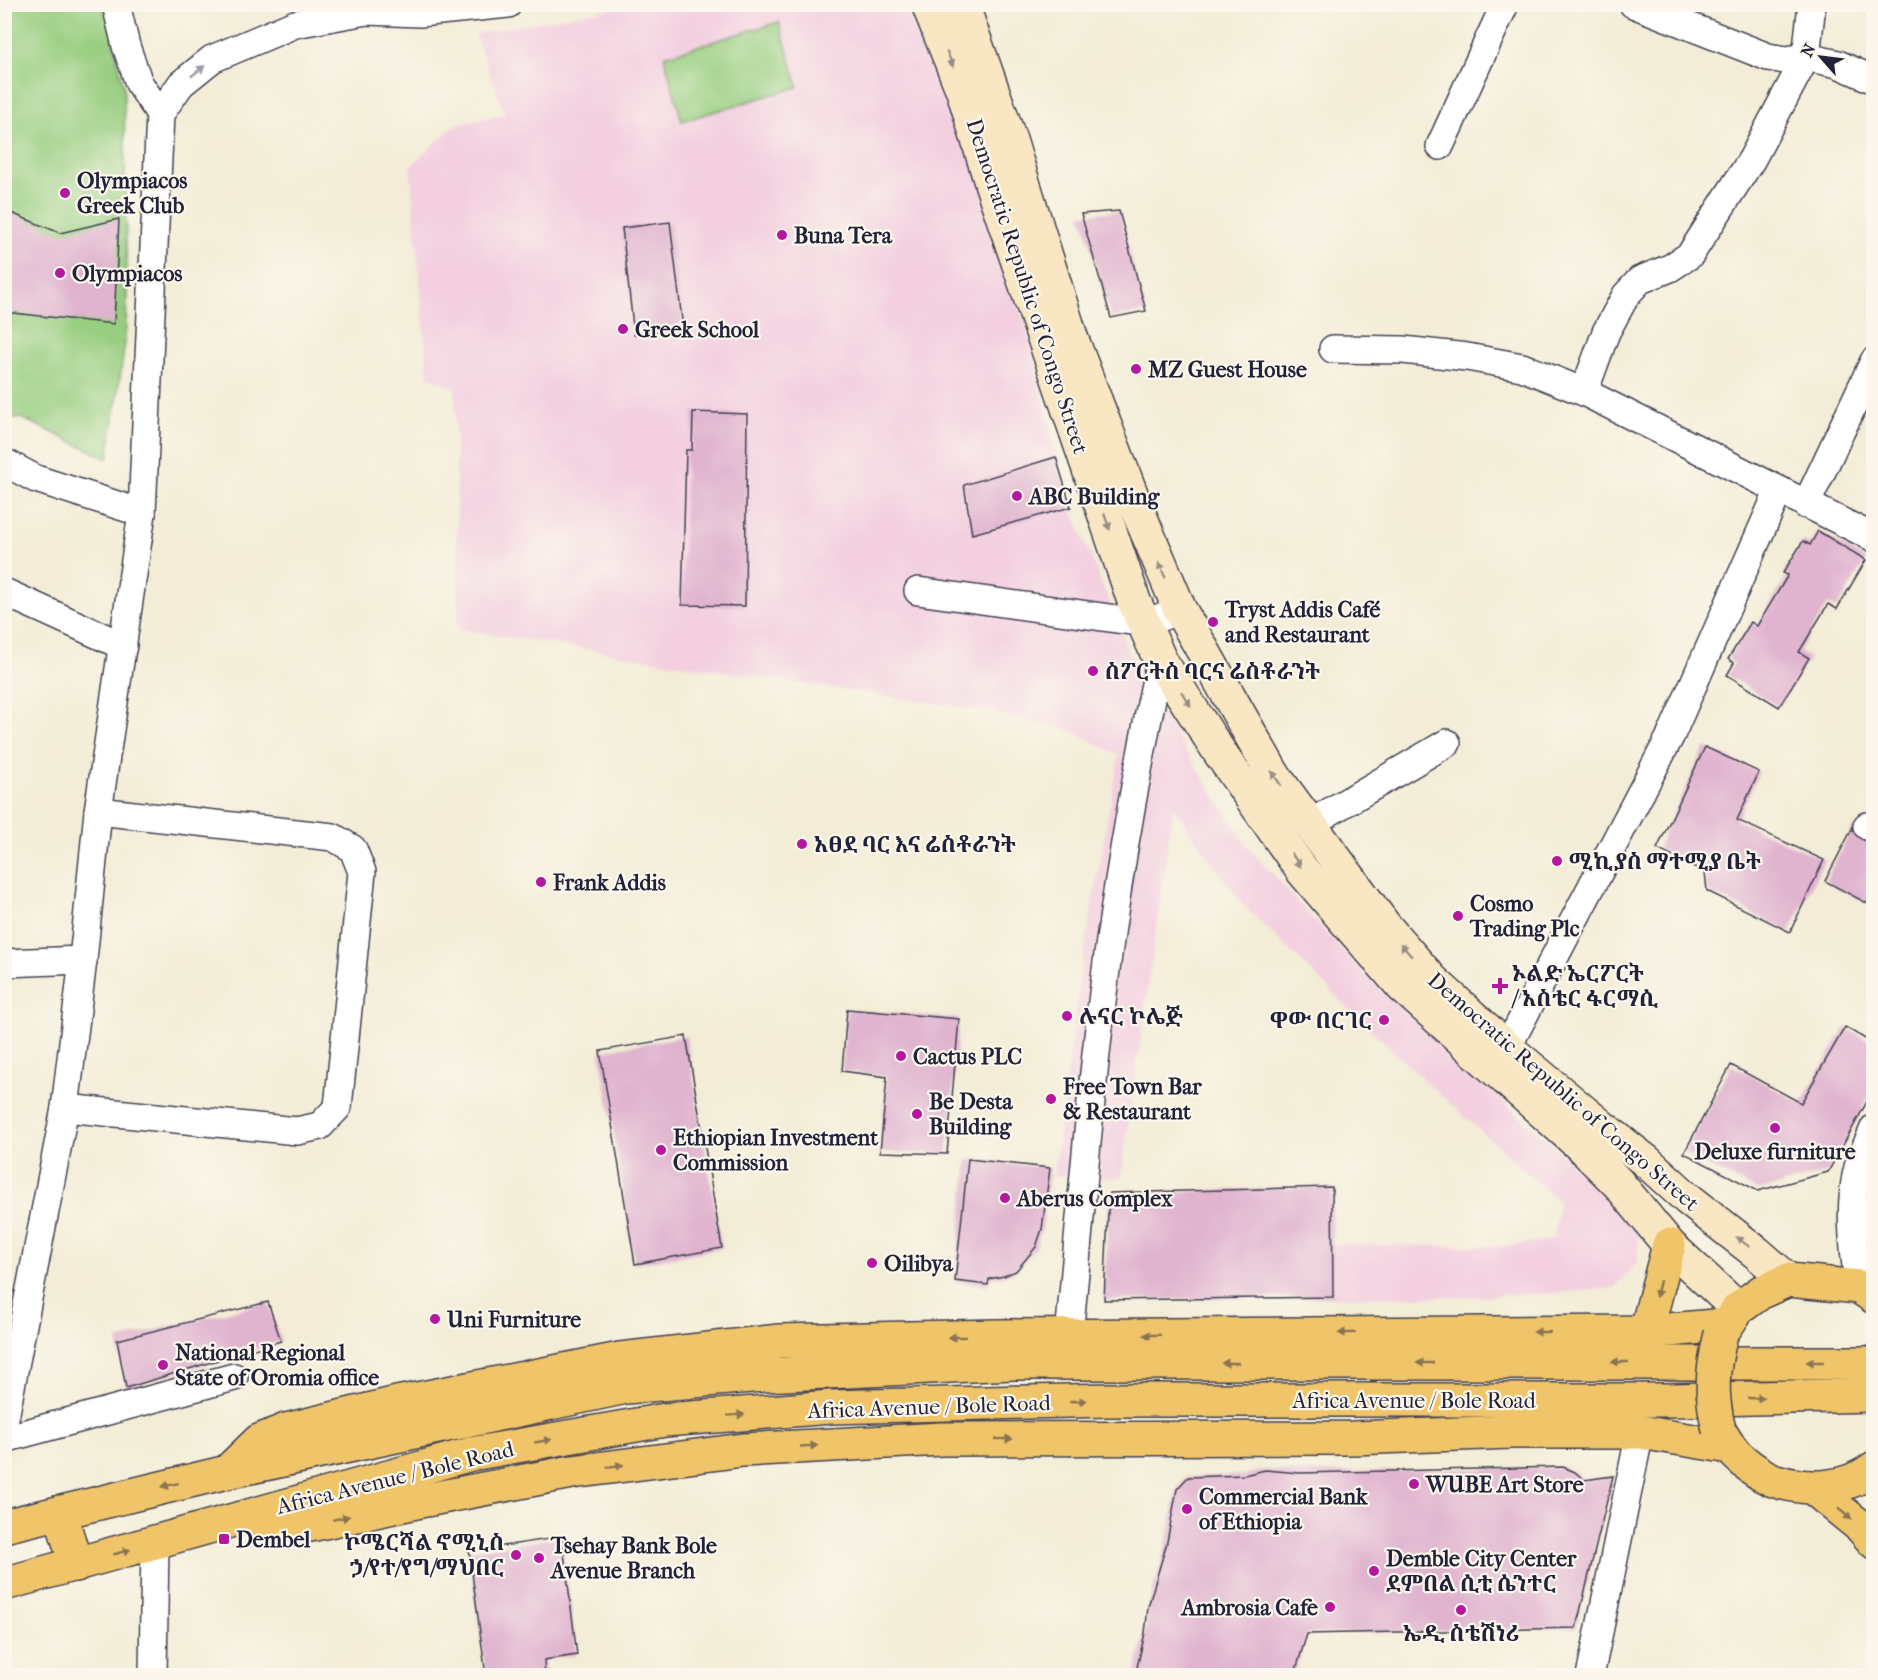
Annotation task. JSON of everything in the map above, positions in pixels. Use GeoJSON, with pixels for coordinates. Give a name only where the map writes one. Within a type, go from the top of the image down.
{"type":"FeatureCollection","features":[{"type":"Feature","properties":{"kind":"main road","name":"Democratic Republic of Congo Street"},"geometry":{"type":"LineString","coordinates":[[928,4],[963,91],[1000,208],[1134,601],[1160,660],[1220,753],[1302,870],[1402,987],[1581,1146],[1618,1184],[1669,1245],[1728,1323]]}},
{"type":"Feature","properties":{"kind":"main road","name":"Democratic Republic of Congo Street"},"geometry":{"type":"LineString","coordinates":[[962,4],[1010,140],[1071,337],[1135,504],[1180,610],[1273,774],[1384,925],[1432,980],[1507,1048],[1788,1280]]}},
{"type":"Feature","properties":{"kind":"main road"},"geometry":{"type":"LineString","coordinates":[[1618,1184],[1646,1161]]}},
{"type":"Feature","properties":{"kind":"main road"},"geometry":{"type":"LineString","coordinates":[[1646,1332],[1669,1245]]}},
{"type":"Feature","properties":{"kind":"main road"},"geometry":{"type":"LineString","coordinates":[[1866,1292],[1788,1280],[1761,1292],[1728,1323],[1713,1367],[1712,1403],[1730,1445],[1774,1481],[1813,1488],[1841,1485],[1874,1468]]}},
{"type":"Feature","properties":{"kind":"main road"},"geometry":{"type":"LineString","coordinates":[[227,1472],[259,1441],[286,1430],[397,1403],[620,1359],[779,1341],[997,1335],[1646,1332],[1728,1323]]}},
{"type":"Feature","properties":{"kind":"main road","name":"Africa Avenue / Bole Road"},"geometry":{"type":"LineString","coordinates":[[4,1526],[227,1472],[626,1388],[763,1375],[1013,1363],[1874,1363]]}},
{"type":"Feature","properties":{"kind":"main road","name":"Africa Avenue / Bole Road"},"geometry":{"type":"LineString","coordinates":[[4,1584],[471,1454],[665,1420],[831,1407],[1108,1400],[1671,1400],[1874,1395]]}},
{"type":"Feature","properties":{"kind":"main road"},"geometry":{"type":"LineString","coordinates":[[243,1517],[279,1526],[311,1525],[572,1472],[743,1450],[942,1439],[1353,1438],[1512,1432],[1641,1432],[1730,1445]]}},
{"type":"Feature","properties":{"kind":"main road"},"geometry":{"type":"LineString","coordinates":[[1813,1488],[1861,1527],[1874,1542]]}},
{"type":"Feature","properties":{"kind":"main road"},"geometry":{"type":"LineString","coordinates":[[60,1512],[76,1565]]}},
{"type":"Feature","properties":{"kind":"street"},"geometry":{"type":"LineString","coordinates":[[116,4],[126,46],[139,83],[160,114]]}},
{"type":"Feature","properties":{"kind":"street"},"geometry":{"type":"LineString","coordinates":[[4,1423],[65,1108],[98,812],[142,513],[160,114],[181,84],[212,59],[294,24],[366,11],[420,13],[508,4]]}},
{"type":"Feature","properties":{"kind":"street"},"geometry":{"type":"LineString","coordinates":[[1440,146],[1504,4]]}},
{"type":"Feature","properties":{"kind":"street"},"geometry":{"type":"LineString","coordinates":[[1633,4],[1768,57],[1785,60],[1806,57],[1838,64],[1874,80]]}},
{"type":"Feature","properties":{"kind":"street"},"geometry":{"type":"LineString","coordinates":[[1584,392],[1606,332],[1626,294],[1640,280],[1670,268],[1690,255],[1752,159],[1806,57],[1812,4]]}},
{"type":"Feature","properties":{"kind":"street"},"geometry":{"type":"LineString","coordinates":[[1333,349],[1403,350],[1467,357],[1522,367],[1584,392],[1874,538]]}},
{"type":"Feature","properties":{"kind":"street"},"geometry":{"type":"LineString","coordinates":[[1806,505],[1874,361]]}},
{"type":"Feature","properties":{"kind":"street"},"geometry":{"type":"LineString","coordinates":[[4,462],[36,478],[142,513]]}},
{"type":"Feature","properties":{"kind":"street"},"geometry":{"type":"LineString","coordinates":[[1507,1048],[1671,735],[1779,490]]}},
{"type":"Feature","properties":{"kind":"street"},"geometry":{"type":"LineString","coordinates":[[918,591],[1145,623],[1180,610]]}},
{"type":"Feature","properties":{"kind":"street"},"geometry":{"type":"LineString","coordinates":[[4,592],[123,646]]}},
{"type":"Feature","properties":{"kind":"street"},"geometry":{"type":"LineString","coordinates":[[1068,1336],[1111,934],[1137,773],[1160,660]]}},
{"type":"Feature","properties":{"kind":"street"},"geometry":{"type":"LineString","coordinates":[[1309,824],[1447,743]]}},
{"type":"Feature","properties":{"kind":"street"},"geometry":{"type":"LineString","coordinates":[[65,1108],[297,1131],[320,1126],[338,1107],[362,872],[353,849],[333,837],[98,812]]}},
{"type":"Feature","properties":{"kind":"street"},"geometry":{"type":"LineString","coordinates":[[4,963],[83,960]]}},
{"type":"Feature","properties":{"kind":"street"},"geometry":{"type":"LineString","coordinates":[[1866,1292],[1855,1265],[1853,1199],[1858,1166],[1874,1128]]}},
{"type":"Feature","properties":{"kind":"street"},"geometry":{"type":"LineString","coordinates":[[4,1439],[234,1377]]}},
{"type":"Feature","properties":{"kind":"street"},"geometry":{"type":"LineString","coordinates":[[1590,1676],[1641,1432]]}},
{"type":"Feature","properties":{"kind":"street"},"geometry":{"type":"LineString","coordinates":[[153,1676],[155,1542]]}},
{"type":"Feature","properties":{"kind":"shaded area"},"geometry":{"type":"Polygon","coordinates":[[[625,5],[905,5],[966,137],[1033,351],[1056,457],[1071,507],[1130,654],[1180,742],[1248,847],[1379,988],[1597,1185],[1639,1235],[1637,1263],[1614,1288],[1471,1297],[1333,1297],[1332,1244],[1504,1247],[1554,1239],[1558,1201],[1399,1057],[1242,904],[1173,807],[1121,1178],[1053,1176],[1083,957],[1119,755],[1072,731],[988,711],[458,629],[455,388],[428,377],[410,167],[454,125],[505,114],[475,34],[625,5]]]}},
{"type":"Feature","properties":{"kind":"green space","name":"Olympiacos Greek Club"},"geometry":{"type":"Polygon","coordinates":[[[5,5],[104,5],[124,87],[127,299],[125,343],[108,459],[24,419],[5,416],[5,5]]]}},
{"type":"Feature","properties":{"kind":"green space"},"geometry":{"type":"Polygon","coordinates":[[[779,22],[798,87],[682,121],[664,56],[779,22]]]}},
{"type":"Feature","properties":{"kind":"building","name":"Olympiacos"},"geometry":{"type":"Polygon","coordinates":[[[4,210],[60,233],[119,219],[114,324],[4,312],[4,210]]]}},
{"type":"Feature","properties":{"kind":"building"},"geometry":{"type":"Polygon","coordinates":[[[1119,211],[1146,311],[1111,318],[1081,214],[1119,211]]]}},
{"type":"Feature","properties":{"kind":"building"},"geometry":{"type":"Polygon","coordinates":[[[670,222],[683,328],[634,335],[622,228],[670,222]]]}},
{"type":"Feature","properties":{"kind":"building"},"geometry":{"type":"Polygon","coordinates":[[[693,412],[747,414],[745,606],[682,605],[686,450],[692,450],[693,412]]]}},
{"type":"Feature","properties":{"kind":"building","name":"ABC Building"},"geometry":{"type":"Polygon","coordinates":[[[1056,457],[1071,507],[972,534],[964,485],[1056,457]]]}},
{"type":"Feature","properties":{"kind":"building"},"geometry":{"type":"Polygon","coordinates":[[[1818,531],[1866,560],[1837,609],[1828,604],[1799,652],[1809,658],[1779,707],[1727,675],[1734,663],[1728,659],[1751,622],[1757,626],[1788,575],[1783,573],[1803,541],[1810,545],[1818,531]]]}},
{"type":"Feature","properties":{"kind":"building"},"geometry":{"type":"Polygon","coordinates":[[[1705,747],[1759,772],[1737,820],[1824,860],[1790,932],[1707,891],[1705,872],[1657,849],[1705,747]]]}},
{"type":"Feature","properties":{"kind":"building"},"geometry":{"type":"Polygon","coordinates":[[[1854,825],[1874,836],[1874,907],[1825,881],[1854,825]]]}},
{"type":"Feature","properties":{"kind":"building","name":"Be Desta Building"},"geometry":{"type":"Polygon","coordinates":[[[847,1009],[959,1019],[947,1154],[880,1152],[887,1077],[842,1071],[847,1009]]]}},
{"type":"Feature","properties":{"kind":"building","name":"Deluxe furniture"},"geometry":{"type":"Polygon","coordinates":[[[1845,1027],[1874,1044],[1874,1089],[1828,1172],[1758,1191],[1684,1153],[1731,1065],[1801,1103],[1845,1027]]]}},
{"type":"Feature","properties":{"kind":"building","name":"Ethiopian Investment Commission"},"geometry":{"type":"Polygon","coordinates":[[[686,1036],[722,1248],[635,1264],[600,1051],[686,1036]]]}},
{"type":"Feature","properties":{"kind":"building","name":"Aberus Complex"},"geometry":{"type":"Polygon","coordinates":[[[968,1159],[1050,1168],[1042,1229],[1036,1247],[1016,1271],[989,1279],[988,1285],[955,1281],[968,1159]]]}},
{"type":"Feature","properties":{"kind":"building"},"geometry":{"type":"Polygon","coordinates":[[[1332,1187],[1333,1297],[1104,1300],[1109,1193],[1332,1187]]]}},
{"type":"Feature","properties":{"kind":"building","name":"National Regional State of Oromia office"},"geometry":{"type":"Polygon","coordinates":[[[268,1302],[281,1341],[126,1388],[117,1340],[268,1302]]]}},
{"type":"Feature","properties":{"kind":"building","name":"Demble City Center ደምበል ሲቲ ሴንተር"},"geometry":{"type":"Polygon","coordinates":[[[1563,1467],[1575,1472],[1584,1480],[1613,1476],[1576,1628],[1307,1634],[1294,1676],[1135,1676],[1145,1633],[1148,1607],[1167,1542],[1177,1489],[1188,1477],[1244,1475],[1265,1470],[1300,1473],[1563,1467]]]}},
{"type":"Feature","properties":{"kind":"building"},"geometry":{"type":"Polygon","coordinates":[[[562,1537],[577,1655],[544,1660],[545,1676],[486,1676],[469,1551],[562,1537]]]}},
{"type":"Feature","properties":{"kind":"place","name":"Olympiacos Greek Club"},"geometry":{"type":"Point","coordinates":[65,193]}},
{"type":"Feature","properties":{"kind":"place","name":"Buna Tera"},"geometry":{"type":"Point","coordinates":[782,235]}},
{"type":"Feature","properties":{"kind":"place","name":"Olympiacos"},"geometry":{"type":"Point","coordinates":[60,273]}},
{"type":"Feature","properties":{"kind":"place","name":"Greek School"},"geometry":{"type":"Point","coordinates":[623,329]}},
{"type":"Feature","properties":{"kind":"place","name":"MZ Guest House"},"geometry":{"type":"Point","coordinates":[1136,369]}},
{"type":"Feature","properties":{"kind":"place","name":"ABC Building"},"geometry":{"type":"Point","coordinates":[1017,496]}},
{"type":"Feature","properties":{"kind":"place","name":"Tryst Addis Café and Restaurant"},"geometry":{"type":"Point","coordinates":[1213,622]}},
{"type":"Feature","properties":{"kind":"place","name":"ስፖርትስ ባርና ሬስቶራንት"},"geometry":{"type":"Point","coordinates":[1093,671]}},
{"type":"Feature","properties":{"kind":"place","name":"አፀደ ባር እና ሬስቶራንት"},"geometry":{"type":"Point","coordinates":[802,844]}},
{"type":"Feature","properties":{"kind":"place","name":"ሚኪያስ ማተሚያ ቤት"},"geometry":{"type":"Point","coordinates":[1557,861]}},
{"type":"Feature","properties":{"kind":"place","name":"Frank Addis"},"geometry":{"type":"Point","coordinates":[541,882]}},
{"type":"Feature","properties":{"kind":"place","name":"Cosmo Trading Plc"},"geometry":{"type":"Point","coordinates":[1458,916]}},
{"type":"Feature","properties":{"kind":"place","name":"ኦልድ ኤርፖርት / አስቴር ፋርማሲ"},"geometry":{"type":"Point","coordinates":[1500,986]}},
{"type":"Feature","properties":{"kind":"place","name":"ሉናር ኮሌጅ"},"geometry":{"type":"Point","coordinates":[1067,1016]}},
{"type":"Feature","properties":{"kind":"place","name":"ዋው በርገር"},"geometry":{"type":"Point","coordinates":[1384,1020]}},
{"type":"Feature","properties":{"kind":"place","name":"Cactus PLC"},"geometry":{"type":"Point","coordinates":[901,1056]}},
{"type":"Feature","properties":{"kind":"place","name":"Free Town Bar & Restaurant"},"geometry":{"type":"Point","coordinates":[1051,1099]}},
{"type":"Feature","properties":{"kind":"place","name":"Be Desta Building"},"geometry":{"type":"Point","coordinates":[917,1114]}},
{"type":"Feature","properties":{"kind":"place","name":"Deluxe furniture"},"geometry":{"type":"Point","coordinates":[1775,1128]}},
{"type":"Feature","properties":{"kind":"place","name":"Ethiopian Investment Commission"},"geometry":{"type":"Point","coordinates":[661,1150]}},
{"type":"Feature","properties":{"kind":"place","name":"Aberus Complex"},"geometry":{"type":"Point","coordinates":[1005,1198]}},
{"type":"Feature","properties":{"kind":"place","name":"Oilibya"},"geometry":{"type":"Point","coordinates":[872,1263]}},
{"type":"Feature","properties":{"kind":"place","name":"Uni Furniture"},"geometry":{"type":"Point","coordinates":[435,1319]}},
{"type":"Feature","properties":{"kind":"place","name":"National Regional State of Oromia office"},"geometry":{"type":"Point","coordinates":[163,1365]}},
{"type":"Feature","properties":{"kind":"place","name":"WUBE Art Store"},"geometry":{"type":"Point","coordinates":[1414,1484]}},
{"type":"Feature","properties":{"kind":"place","name":"Commercial Bank of Ethiopia"},"geometry":{"type":"Point","coordinates":[1187,1509]}},
{"type":"Feature","properties":{"kind":"place","name":"Dembel"},"geometry":{"type":"Point","coordinates":[224,1539]}},
{"type":"Feature","properties":{"kind":"place","name":"ኮሜርሻል ኖሚኒስ ኃ/የተ/የግ/ማህበር"},"geometry":{"type":"Point","coordinates":[516,1555]}},
{"type":"Feature","properties":{"kind":"place","name":"Tsehay Bank Bole Avenue Branch"},"geometry":{"type":"Point","coordinates":[539,1558]}},
{"type":"Feature","properties":{"kind":"place","name":"Demble City Center ደምበል ሲቲ ሴንተር"},"geometry":{"type":"Point","coordinates":[1374,1571]}},
{"type":"Feature","properties":{"kind":"place","name":"Ambrosia Cafe"},"geometry":{"type":"Point","coordinates":[1330,1607]}},
{"type":"Feature","properties":{"kind":"place","name":"ኤዲ ስቴሽነሪ"},"geometry":{"type":"Point","coordinates":[1461,1610]}}]}
